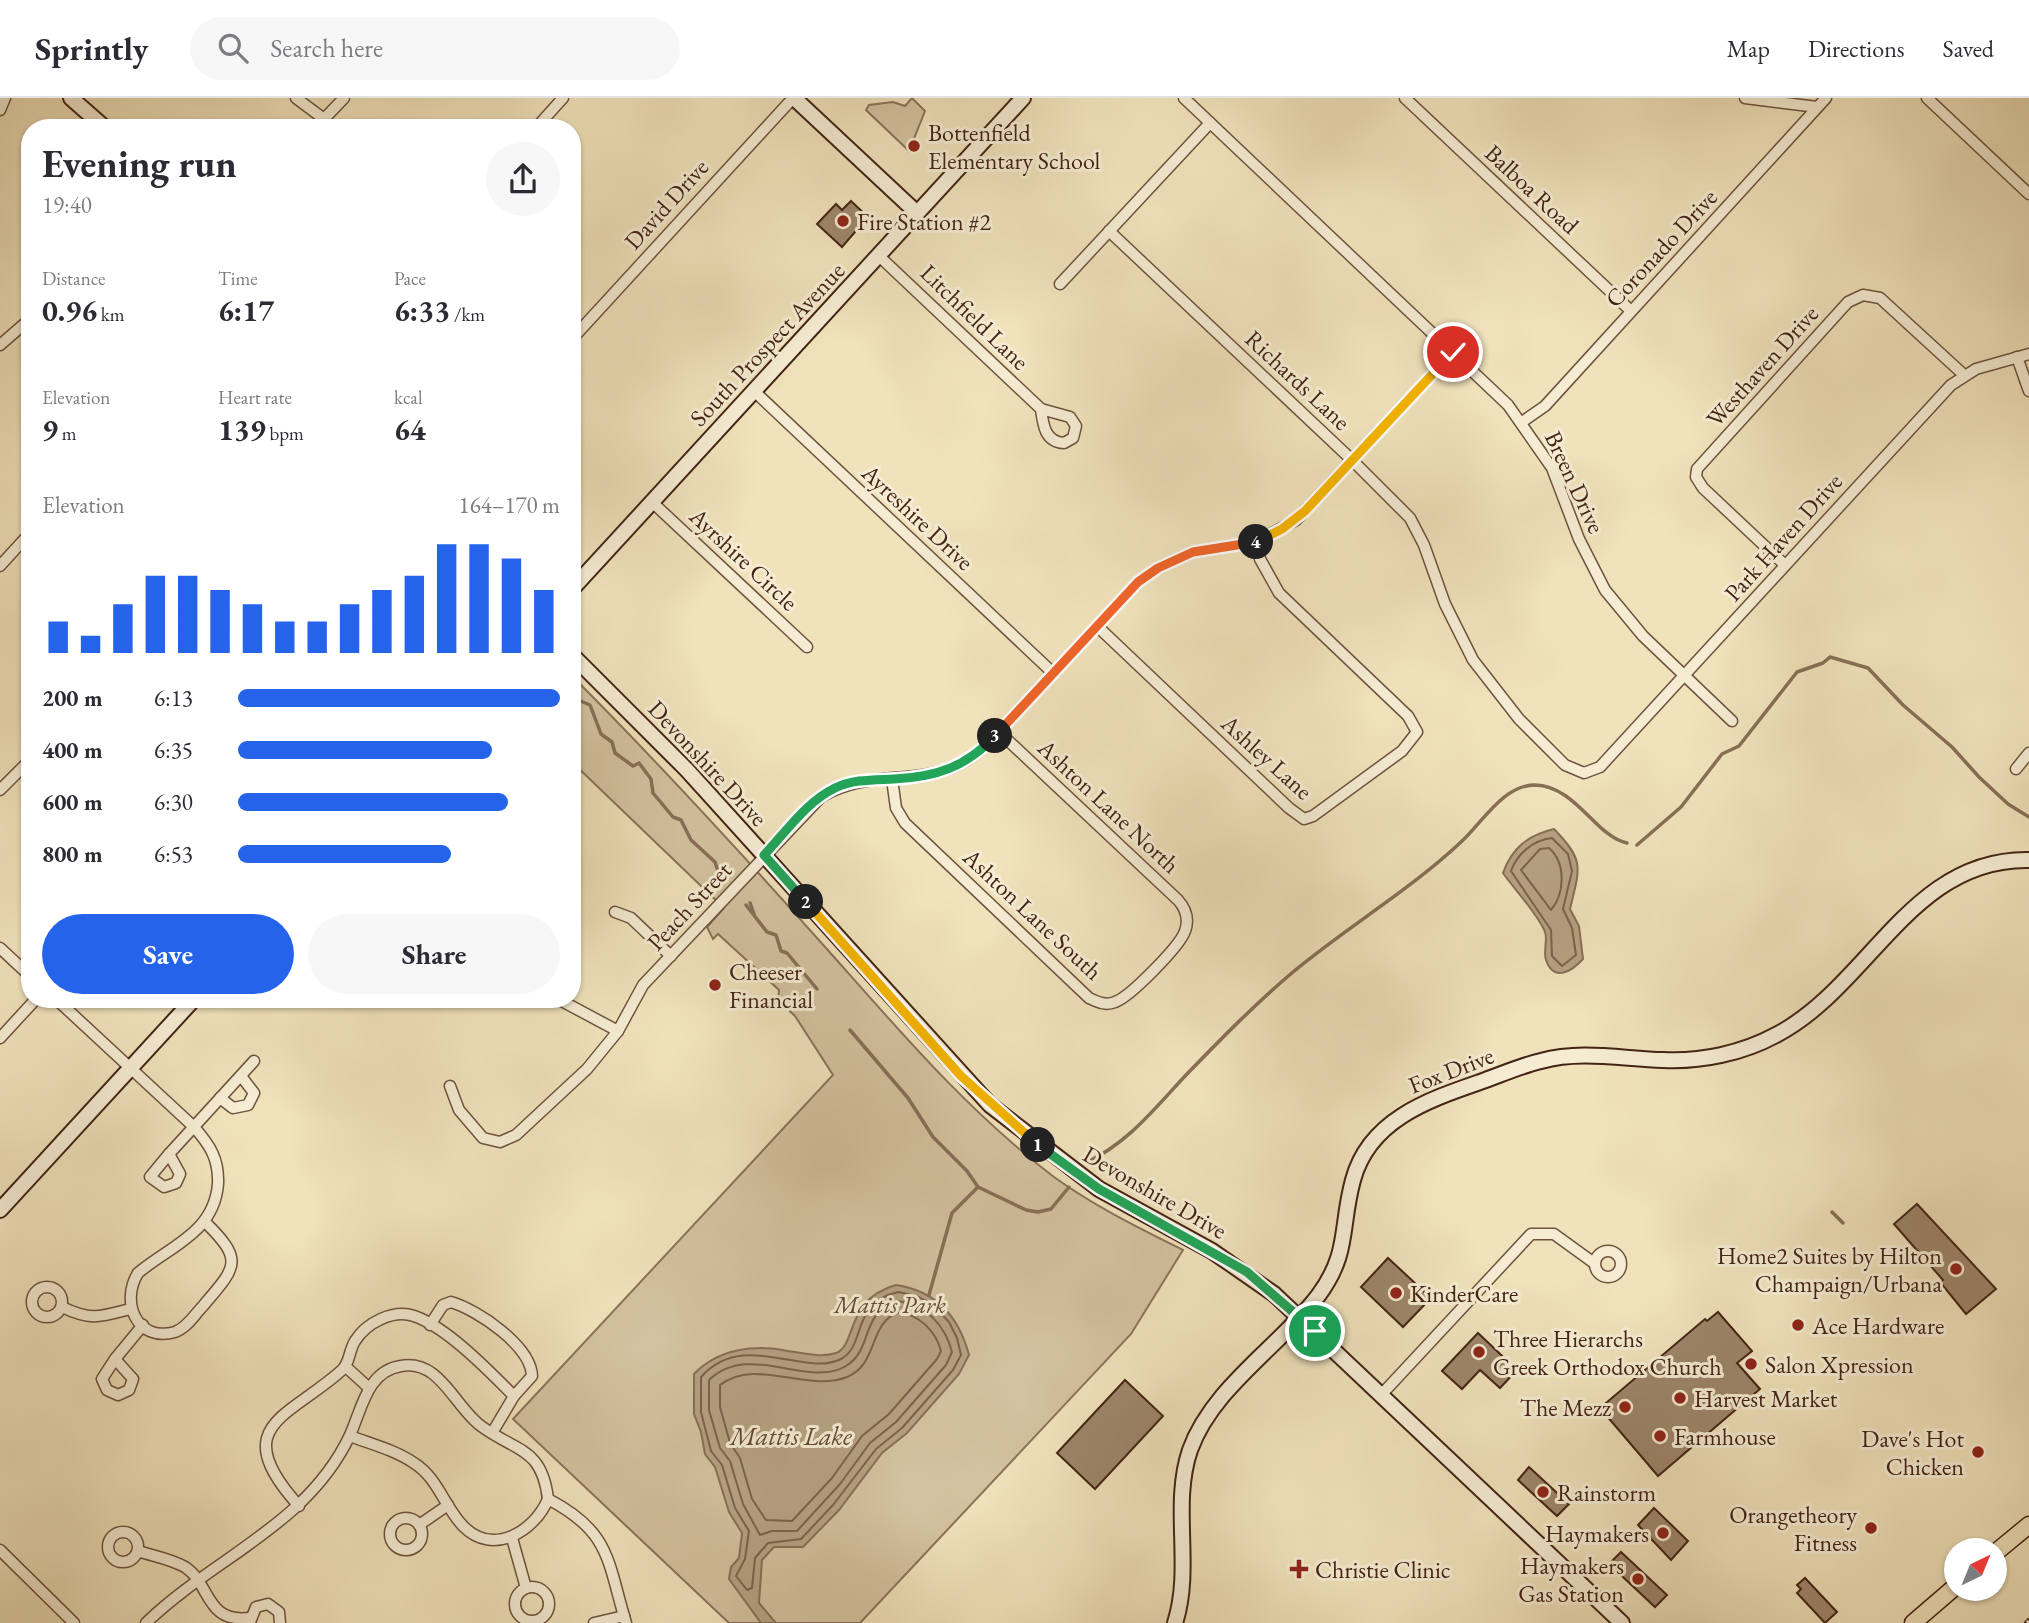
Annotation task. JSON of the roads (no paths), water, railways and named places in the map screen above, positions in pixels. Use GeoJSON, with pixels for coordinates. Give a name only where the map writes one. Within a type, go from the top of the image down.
{"type":"FeatureCollection","features":[{"type":"Feature","properties":{"kind":"main road"},"geometry":{"type":"LineString","coordinates":[[2007,1543],[2029,1525]]}},
{"type":"Feature","properties":{"kind":"main road"},"geometry":{"type":"LineString","coordinates":[[1913,1623],[1944,1596]]}},
{"type":"Feature","properties":{"kind":"street"},"geometry":{"type":"LineString","coordinates":[[0,110],[5,98]]}},
{"type":"Feature","properties":{"kind":"street"},"geometry":{"type":"LineString","coordinates":[[71,98],[94,119]]}},
{"type":"Feature","properties":{"kind":"street"},"geometry":{"type":"LineString","coordinates":[[296,98],[321,119],[327,117],[344,98]]}},
{"type":"Feature","properties":{"kind":"street"},"geometry":{"type":"LineString","coordinates":[[544,119],[563,98]]}},
{"type":"Feature","properties":{"kind":"street"},"geometry":{"type":"LineString","coordinates":[[793,98],[917,213]]}},
{"type":"Feature","properties":{"kind":"street","name":"David Drive"},"geometry":{"type":"LineString","coordinates":[[581,329],[793,98]]}},
{"type":"Feature","properties":{"kind":"street","name":"South Prospect Avenue"},"geometry":{"type":"LineString","coordinates":[[581,579],[1023,98]]}},
{"type":"Feature","properties":{"kind":"street","name":"Breen Drive"},"geometry":{"type":"LineString","coordinates":[[1184,98],[1453,352],[1522,422],[1552,468],[1586,556],[1605,590],[1625,617],[1732,721]]}},
{"type":"Feature","properties":{"kind":"street","name":"Balboa Road"},"geometry":{"type":"LineString","coordinates":[[1405,98],[1631,311]]}},
{"type":"Feature","properties":{"kind":"street"},"geometry":{"type":"LineString","coordinates":[[1745,98],[1817,107]]}},
{"type":"Feature","properties":{"kind":"street","name":"Coronado Drive"},"geometry":{"type":"LineString","coordinates":[[1522,422],[1545,406],[1826,98]]}},
{"type":"Feature","properties":{"kind":"street"},"geometry":{"type":"LineString","coordinates":[[1927,98],[2029,194]]}},
{"type":"Feature","properties":{"kind":"street"},"geometry":{"type":"LineString","coordinates":[[1060,284],[1210,123]]}},
{"type":"Feature","properties":{"kind":"street","name":"Richards Lane"},"geometry":{"type":"LineString","coordinates":[[1109,231],[1353,460],[1410,518],[1424,545],[1459,634],[1496,692],[1565,765],[1584,772]]}},
{"type":"Feature","properties":{"kind":"street","name":"Litchfield Lane"},"geometry":{"type":"LineString","coordinates":[[879,256],[1041,410]]}},
{"type":"Feature","properties":{"kind":"street","name":"Westhaven Drive"},"geometry":{"type":"LineString","coordinates":[[1785,565],[1703,488],[1697,481],[1697,470],[1848,302],[1863,295],[1880,298],[1964,375]]}},
{"type":"Feature","properties":{"kind":"street"},"geometry":{"type":"LineString","coordinates":[[0,345],[21,327]]}},
{"type":"Feature","properties":{"kind":"street","name":"Peach Street"},"geometry":{"type":"LineString","coordinates":[[450,1086],[459,1110],[477,1132],[490,1141],[508,1139],[587,1069],[618,1031],[643,985],[821,797],[855,781],[932,776],[957,766],[981,751],[1138,582],[1158,568],[1193,552],[1256,542],[1296,520],[1453,352]]}},
{"type":"Feature","properties":{"kind":"street","name":"Park Haven Drive"},"geometry":{"type":"LineString","coordinates":[[1584,772],[1600,767],[1951,385],[1964,375],[2029,354]]}},
{"type":"Feature","properties":{"kind":"street"},"geometry":{"type":"LineString","coordinates":[[2017,358],[2029,391]]}},
{"type":"Feature","properties":{"kind":"street","name":"Ayreshire Drive"},"geometry":{"type":"LineString","coordinates":[[754,391],[1053,673]]}},
{"type":"Feature","properties":{"kind":"street","name":"Ayrshire Circle"},"geometry":{"type":"LineString","coordinates":[[652,502],[807,647]]}},
{"type":"Feature","properties":{"kind":"street","name":"Ashley Lane"},"geometry":{"type":"LineString","coordinates":[[1097,626],[1289,808],[1304,819],[1313,816],[1402,751],[1417,732],[1408,716],[1279,593],[1260,559],[1256,542]]}},
{"type":"Feature","properties":{"kind":"street"},"geometry":{"type":"LineString","coordinates":[[0,566],[21,543]]}},
{"type":"Feature","properties":{"kind":"street","name":"Devonshire Drive"},"geometry":{"type":"LineString","coordinates":[[581,664],[687,770],[990,1105],[1079,1176],[1247,1272],[1299,1316],[1622,1623]]}},
{"type":"Feature","properties":{"kind":"street","name":"Ashton Lane North"},"geometry":{"type":"LineString","coordinates":[[999,732],[1178,900],[1186,914]]}},
{"type":"Feature","properties":{"kind":"street"},"geometry":{"type":"LineString","coordinates":[[2015,769],[2029,753]]}},
{"type":"Feature","properties":{"kind":"street"},"geometry":{"type":"LineString","coordinates":[[0,790],[21,769]]}},
{"type":"Feature","properties":{"kind":"street","name":"Ashton Lane South"},"geometry":{"type":"LineString","coordinates":[[892,779],[897,808],[905,823],[1089,998],[1100,1003],[1114,1003],[1132,991],[1182,938],[1187,925],[1186,914]]}},
{"type":"Feature","properties":{"kind":"street","name":"Fox Drive"},"geometry":{"type":"LineString","coordinates":[[1175,1623],[1182,1579],[1182,1488],[1190,1450],[1208,1416],[1314,1300],[1338,1264],[1353,1176],[1371,1144],[1404,1112],[1429,1100],[1542,1060],[1582,1055],[1684,1060],[1756,1045],[1789,1027],[1823,1003],[1924,896],[1988,864],[2029,860]]}},
{"type":"Feature","properties":{"kind":"street"},"geometry":{"type":"LineString","coordinates":[[615,912],[631,918],[671,956]]}},
{"type":"Feature","properties":{"kind":"street"},"geometry":{"type":"LineString","coordinates":[[0,948],[21,968]]}},
{"type":"Feature","properties":{"kind":"street"},"geometry":{"type":"LineString","coordinates":[[0,1038],[28,1008]]}},
{"type":"Feature","properties":{"kind":"street"},"geometry":{"type":"LineString","coordinates":[[66,1008],[194,1127],[214,1153],[218,1172],[216,1196],[205,1222],[182,1243],[138,1273],[129,1295],[130,1309],[143,1325],[160,1332],[176,1332],[227,1279],[231,1265],[229,1248],[205,1222]]}},
{"type":"Feature","properties":{"kind":"street"},"geometry":{"type":"LineString","coordinates":[[0,1210],[186,1008]]}},
{"type":"Feature","properties":{"kind":"street"},"geometry":{"type":"LineString","coordinates":[[575,1008],[618,1031]]}},
{"type":"Feature","properties":{"kind":"street"},"geometry":{"type":"LineString","coordinates":[[169,1154],[254,1061]]}},
{"type":"Feature","properties":{"kind":"street"},"geometry":{"type":"LineString","coordinates":[[220,1098],[233,1108],[248,1105],[254,1093],[241,1076]]}},
{"type":"Feature","properties":{"kind":"street"},"geometry":{"type":"LineString","coordinates":[[1382,1394],[1531,1234],[1554,1234],[1594,1263]]}},
{"type":"Feature","properties":{"kind":"street"},"geometry":{"type":"LineString","coordinates":[[430,1325],[443,1306],[451,1302],[497,1328],[528,1358],[532,1376],[514,1396],[492,1433]]}},
{"type":"Feature","properties":{"kind":"street"},"geometry":{"type":"LineString","coordinates":[[62,1307],[83,1317],[94,1318],[130,1309]]}},
{"type":"Feature","properties":{"kind":"street"},"geometry":{"type":"LineString","coordinates":[[299,1506],[277,1481],[269,1461],[267,1446],[271,1426],[284,1411],[346,1367],[354,1342],[368,1325],[387,1317],[413,1315],[474,1356],[514,1396]]}},
{"type":"Feature","properties":{"kind":"street"},"geometry":{"type":"LineString","coordinates":[[115,1359],[143,1325]]}},
{"type":"Feature","properties":{"kind":"street"},"geometry":{"type":"LineString","coordinates":[[146,1623],[299,1506],[320,1485],[350,1436],[368,1387],[382,1375],[402,1365],[428,1369],[439,1378],[466,1412],[492,1433],[528,1452],[538,1462],[548,1499],[540,1514],[520,1534],[512,1538],[496,1539],[473,1534],[463,1527],[430,1477],[414,1463],[350,1436]]}},
{"type":"Feature","properties":{"kind":"street"},"geometry":{"type":"LineString","coordinates":[[346,1367],[368,1387]]}},
{"type":"Feature","properties":{"kind":"street"},"geometry":{"type":"LineString","coordinates":[[548,1499],[589,1524],[602,1543],[625,1620],[594,1623]]}},
{"type":"Feature","properties":{"kind":"street"},"geometry":{"type":"LineString","coordinates":[[419,1525],[448,1505]]}},
{"type":"Feature","properties":{"kind":"street"},"geometry":{"type":"LineString","coordinates":[[512,1538],[526,1588]]}},
{"type":"Feature","properties":{"kind":"street"},"geometry":{"type":"LineString","coordinates":[[0,1550],[74,1623]]}},
{"type":"Feature","properties":{"kind":"street"},"geometry":{"type":"LineString","coordinates":[[138,1551],[186,1568],[218,1610],[239,1619],[250,1620],[256,1607],[268,1604],[279,1612],[280,1623]]}},
{"type":"Feature","properties":{"kind":"water"},"geometry":{"type":"Polygon","coordinates":[[[1554,829],[1571,849],[1578,874],[1570,909],[1579,926],[1583,959],[1563,973],[1549,967],[1545,953],[1546,935],[1542,925],[1503,873],[1511,856],[1522,844],[1536,835],[1554,829]]]}},
{"type":"Feature","properties":{"kind":"water","name":"Mattis Lake"},"geometry":{"type":"Polygon","coordinates":[[[896,1285],[923,1293],[944,1308],[959,1329],[969,1355],[959,1374],[907,1433],[882,1453],[839,1510],[803,1547],[774,1547],[762,1560],[759,1603],[776,1623],[761,1623],[729,1579],[731,1567],[739,1558],[742,1533],[729,1512],[715,1467],[705,1454],[694,1414],[694,1374],[714,1359],[737,1350],[762,1348],[818,1355],[836,1353],[843,1348],[868,1300],[896,1285]]]}},
{"type":"Feature","properties":{"kind":"waterway"},"geometry":{"type":"LineString","coordinates":[[1637,845],[1681,807],[1722,754],[1739,746],[1797,672],[1823,663],[1830,657],[1868,668],[1903,705],[1952,747],[2008,804],[2029,817]]}},
{"type":"Feature","properties":{"kind":"waterway"},"geometry":{"type":"LineString","coordinates":[[581,701],[590,705],[601,734],[612,742],[615,753],[633,766],[639,763],[651,779],[653,793],[673,817],[681,820],[691,840],[715,862],[718,871]]}},
{"type":"Feature","properties":{"kind":"waterway"},"geometry":{"type":"LineString","coordinates":[[1087,1162],[1115,1145],[1140,1124],[1225,1035],[1279,984],[1441,860],[1494,806],[1513,791],[1535,785],[1549,788],[1574,802],[1605,832],[1627,843]]}},
{"type":"Feature","properties":{"kind":"waterway"},"geometry":{"type":"LineString","coordinates":[[750,903],[754,914]]}},
{"type":"Feature","properties":{"kind":"waterway"},"geometry":{"type":"LineString","coordinates":[[746,905],[767,932],[776,935],[781,951],[787,953],[817,989]]}},
{"type":"Feature","properties":{"kind":"waterway"},"geometry":{"type":"LineString","coordinates":[[850,1030],[908,1098],[933,1137],[967,1171],[978,1187],[1026,1210],[1038,1212],[1051,1209],[1069,1187]]}},
{"type":"Feature","properties":{"kind":"waterway"},"geometry":{"type":"LineString","coordinates":[[929,1295],[952,1213],[978,1187]]}},
{"type":"Feature","properties":{"kind":"waterway"},"geometry":{"type":"LineString","coordinates":[[1832,1212],[1843,1223]]}},
{"type":"Feature","properties":{"kind":"place","name":"Bottenfield Elementary School"},"geometry":{"type":"Point","coordinates":[914,146]}},
{"type":"Feature","properties":{"kind":"place","name":"Fire Station #2"},"geometry":{"type":"Point","coordinates":[843,221]}},
{"type":"Feature","properties":{"kind":"place","name":"Cheeser Financial"},"geometry":{"type":"Point","coordinates":[715,985]}},
{"type":"Feature","properties":{"kind":"place","name":"Home2 Suites by Hilton Champaign/Urbana"},"geometry":{"type":"Point","coordinates":[1956,1269]}},
{"type":"Feature","properties":{"kind":"place","name":"KinderCare"},"geometry":{"type":"Point","coordinates":[1396,1293]}},
{"type":"Feature","properties":{"kind":"place","name":"Ace Hardware"},"geometry":{"type":"Point","coordinates":[1798,1325]}},
{"type":"Feature","properties":{"kind":"place","name":"Three Hierarchs Greek Orthodox Church"},"geometry":{"type":"Point","coordinates":[1479,1352]}},
{"type":"Feature","properties":{"kind":"place","name":"Salon Xpression"},"geometry":{"type":"Point","coordinates":[1751,1364]}},
{"type":"Feature","properties":{"kind":"place","name":"Harvest Market"},"geometry":{"type":"Point","coordinates":[1680,1398]}},
{"type":"Feature","properties":{"kind":"place","name":"The Mezz"},"geometry":{"type":"Point","coordinates":[1625,1407]}},
{"type":"Feature","properties":{"kind":"place","name":"Farmhouse"},"geometry":{"type":"Point","coordinates":[1660,1436]}},
{"type":"Feature","properties":{"kind":"place","name":"Dave's Hot Chicken"},"geometry":{"type":"Point","coordinates":[1978,1452]}},
{"type":"Feature","properties":{"kind":"place","name":"Rainstorm"},"geometry":{"type":"Point","coordinates":[1543,1492]}},
{"type":"Feature","properties":{"kind":"place","name":"Orangetheory Fitness"},"geometry":{"type":"Point","coordinates":[1871,1528]}},
{"type":"Feature","properties":{"kind":"place","name":"Haymakers"},"geometry":{"type":"Point","coordinates":[1663,1533]}},
{"type":"Feature","properties":{"kind":"place","name":"Christie Clinic"},"geometry":{"type":"Point","coordinates":[1299,1569]}},
{"type":"Feature","properties":{"kind":"place","name":"Haymakers Gas Station"},"geometry":{"type":"Point","coordinates":[1638,1579]}},
{"type":"Feature","properties":{"kind":"park label","name":"Mattis Park"},"geometry":{"type":"Point","coordinates":[890,1304]}}]}
